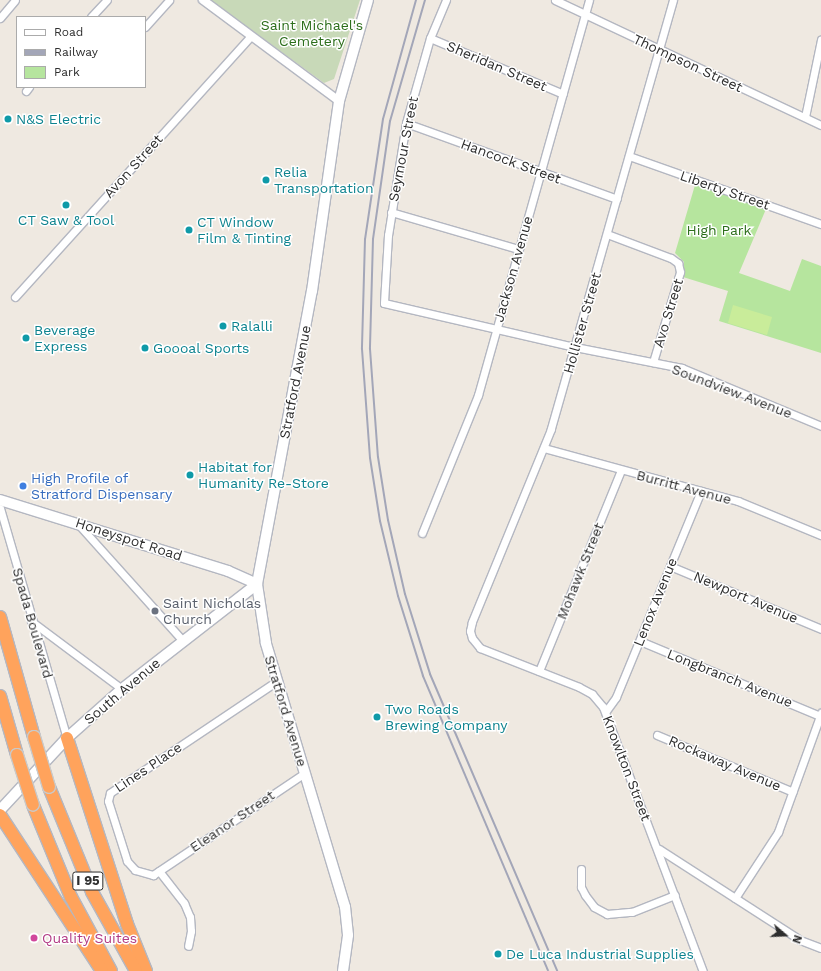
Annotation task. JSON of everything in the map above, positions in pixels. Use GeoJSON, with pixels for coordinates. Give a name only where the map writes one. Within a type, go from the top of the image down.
{"type":"FeatureCollection","features":[{"type":"Feature","properties":{"kind":"highway","name":"I 95"},"geometry":{"type":"LineString","coordinates":[[0,617],[49,787],[92,892],[136,971]]}},
{"type":"Feature","properties":{"kind":"highway","name":"I 95"},"geometry":{"type":"LineString","coordinates":[[0,696],[33,805],[71,897],[111,971]]}},
{"type":"Feature","properties":{"kind":"highway"},"geometry":{"type":"LineString","coordinates":[[67,738],[127,924],[146,971]]}},
{"type":"Feature","properties":{"kind":"highway"},"geometry":{"type":"LineString","coordinates":[[0,814],[102,971]]}},
{"type":"Feature","properties":{"kind":"main road","name":"Stratford Avenue"},"geometry":{"type":"LineString","coordinates":[[345,971],[348,935],[345,907],[277,681],[261,622],[256,584],[312,292],[339,101],[368,0]]}},
{"type":"Feature","properties":{"kind":"main road","name":"Honeyspot Road"},"geometry":{"type":"LineString","coordinates":[[0,500],[77,522],[232,573],[256,584]]}},
{"type":"Feature","properties":{"kind":"main road","name":"South Avenue"},"geometry":{"type":"LineString","coordinates":[[0,810],[67,738],[122,689],[256,584]]}},
{"type":"Feature","properties":{"kind":"street"},"geometry":{"type":"LineString","coordinates":[[0,18],[15,0]]}},
{"type":"Feature","properties":{"kind":"street"},"geometry":{"type":"LineString","coordinates":[[92,16],[106,0]]}},
{"type":"Feature","properties":{"kind":"street"},"geometry":{"type":"LineString","coordinates":[[146,26],[169,0]]}},
{"type":"Feature","properties":{"kind":"street"},"geometry":{"type":"LineString","coordinates":[[204,0],[339,101]]}},
{"type":"Feature","properties":{"kind":"street","name":"Seymour Street"},"geometry":{"type":"LineString","coordinates":[[384,303],[391,212],[406,123],[430,38],[446,0]]}},
{"type":"Feature","properties":{"kind":"street","name":"Thompson Street"},"geometry":{"type":"LineString","coordinates":[[555,0],[805,117],[821,126]]}},
{"type":"Feature","properties":{"kind":"street","name":"Jackson Avenue"},"geometry":{"type":"LineString","coordinates":[[422,533],[478,395],[589,0]]}},
{"type":"Feature","properties":{"kind":"street","name":"Hollister Street"},"geometry":{"type":"LineString","coordinates":[[472,638],[472,622],[544,448],[607,234],[673,0]]}},
{"type":"Feature","properties":{"kind":"street","name":"Avon Street"},"geometry":{"type":"LineString","coordinates":[[15,297],[251,36]]}},
{"type":"Feature","properties":{"kind":"street","name":"Sheridan Street"},"geometry":{"type":"LineString","coordinates":[[430,38],[563,94]]}},
{"type":"Feature","properties":{"kind":"street"},"geometry":{"type":"LineString","coordinates":[[805,117],[821,40]]}},
{"type":"Feature","properties":{"kind":"street","name":"Hancock Street"},"geometry":{"type":"LineString","coordinates":[[406,123],[617,199]]}},
{"type":"Feature","properties":{"kind":"street","name":"Liberty Street"},"geometry":{"type":"LineString","coordinates":[[629,156],[821,224]]}},
{"type":"Feature","properties":{"kind":"street"},"geometry":{"type":"LineString","coordinates":[[391,212],[518,249]]}},
{"type":"Feature","properties":{"kind":"street","name":"Avo Street"},"geometry":{"type":"LineString","coordinates":[[607,234],[671,258],[678,263],[680,272],[653,362]]}},
{"type":"Feature","properties":{"kind":"street","name":"Soundview Avenue"},"geometry":{"type":"LineString","coordinates":[[384,303],[496,327],[574,347],[682,368],[821,426]]}},
{"type":"Feature","properties":{"kind":"street","name":"Burritt Avenue"},"geometry":{"type":"LineString","coordinates":[[544,448],[738,501],[821,535]]}},
{"type":"Feature","properties":{"kind":"street","name":"Mohawk Street"},"geometry":{"type":"LineString","coordinates":[[539,671],[621,470]]}},
{"type":"Feature","properties":{"kind":"street","name":"Lenox Avenue"},"geometry":{"type":"LineString","coordinates":[[606,711],[616,697],[701,491]]}},
{"type":"Feature","properties":{"kind":"street","name":"Spada Boulevard"},"geometry":{"type":"LineString","coordinates":[[0,508],[31,621],[67,738]]}},
{"type":"Feature","properties":{"kind":"street"},"geometry":{"type":"LineString","coordinates":[[77,522],[183,641]]}},
{"type":"Feature","properties":{"kind":"street","name":"Newport Avenue"},"geometry":{"type":"LineString","coordinates":[[670,566],[821,629]]}},
{"type":"Feature","properties":{"kind":"street"},"geometry":{"type":"LineString","coordinates":[[31,621],[122,689]]}},
{"type":"Feature","properties":{"kind":"street","name":"Knowlton Street"},"geometry":{"type":"LineString","coordinates":[[472,638],[484,650],[588,692],[606,711],[704,971]]}},
{"type":"Feature","properties":{"kind":"street","name":"Longbranch Avenue"},"geometry":{"type":"LineString","coordinates":[[640,641],[820,714]]}},
{"type":"Feature","properties":{"kind":"street","name":"Lines Place"},"geometry":{"type":"LineString","coordinates":[[159,871],[153,875],[145,874],[135,870],[127,861],[108,801],[110,793],[277,681]]}},
{"type":"Feature","properties":{"kind":"street"},"geometry":{"type":"LineString","coordinates":[[735,898],[778,832],[820,714]]}},
{"type":"Feature","properties":{"kind":"street","name":"Rockaway Avenue"},"geometry":{"type":"LineString","coordinates":[[657,735],[793,792]]}},
{"type":"Feature","properties":{"kind":"street","name":"Eleanor Street"},"geometry":{"type":"LineString","coordinates":[[159,871],[215,831],[305,773]]}},
{"type":"Feature","properties":{"kind":"street"},"geometry":{"type":"LineString","coordinates":[[659,849],[800,940],[821,948]]}},
{"type":"Feature","properties":{"kind":"street"},"geometry":{"type":"LineString","coordinates":[[581,869],[581,887],[584,895],[594,907],[608,914],[632,912],[675,895]]}},
{"type":"Feature","properties":{"kind":"street"},"geometry":{"type":"LineString","coordinates":[[159,871],[184,903],[190,917],[191,931],[188,946]]}},
{"type":"Feature","properties":{"kind":"green space","name":"Saint Michael's Cemetery"},"geometry":{"type":"Polygon","coordinates":[[[210,0],[360,0],[334,79],[324,83],[210,0]]]}},
{"type":"Feature","properties":{"kind":"green space","name":"High Park"},"geometry":{"type":"Polygon","coordinates":[[[695,185],[766,209],[739,273],[790,291],[802,259],[821,266],[821,353],[719,321],[728,291],[683,277],[684,262],[675,253],[695,185]]]}},
{"type":"Feature","properties":{"kind":"green space"},"geometry":{"type":"Polygon","coordinates":[[[733,305],[772,317],[767,335],[728,323],[733,305]]]}},
{"type":"Feature","properties":{"kind":"railway"},"geometry":{"type":"LineString","coordinates":[[416,0],[383,119],[365,239],[362,349],[370,458],[380,521],[398,596],[423,676],[548,971]]}},
{"type":"Feature","properties":{"kind":"railway"},"geometry":{"type":"LineString","coordinates":[[425,0],[390,121],[373,239],[370,349],[378,457],[388,520],[405,594],[430,674],[557,971]]}},
{"type":"Feature","properties":{"kind":"place","name":"N&S Electric"},"geometry":{"type":"Point","coordinates":[8,119]}},
{"type":"Feature","properties":{"kind":"place","name":"Relia Transportation"},"geometry":{"type":"Point","coordinates":[266,180]}},
{"type":"Feature","properties":{"kind":"place","name":"CT Saw & Tool"},"geometry":{"type":"Point","coordinates":[66,205]}},
{"type":"Feature","properties":{"kind":"place","name":"CT Window Film & Tinting"},"geometry":{"type":"Point","coordinates":[189,230]}},
{"type":"Feature","properties":{"kind":"place","name":"Ralalli"},"geometry":{"type":"Point","coordinates":[223,326]}},
{"type":"Feature","properties":{"kind":"place","name":"Beverage Express"},"geometry":{"type":"Point","coordinates":[26,338]}},
{"type":"Feature","properties":{"kind":"place","name":"Goooal Sports"},"geometry":{"type":"Point","coordinates":[145,348]}},
{"type":"Feature","properties":{"kind":"place","name":"Habitat for Humanity Re-Store"},"geometry":{"type":"Point","coordinates":[190,475]}},
{"type":"Feature","properties":{"kind":"place","name":"High Profile of Stratford Dispensary"},"geometry":{"type":"Point","coordinates":[23,486]}},
{"type":"Feature","properties":{"kind":"place","name":"Saint Nicholas Church"},"geometry":{"type":"Point","coordinates":[155,611]}},
{"type":"Feature","properties":{"kind":"place","name":"Two Roads Brewing Company"},"geometry":{"type":"Point","coordinates":[377,717]}},
{"type":"Feature","properties":{"kind":"place","name":"Quality Suites"},"geometry":{"type":"Point","coordinates":[34,938]}},
{"type":"Feature","properties":{"kind":"place","name":"De Luca Industrial Supplies"},"geometry":{"type":"Point","coordinates":[498,954]}}]}
